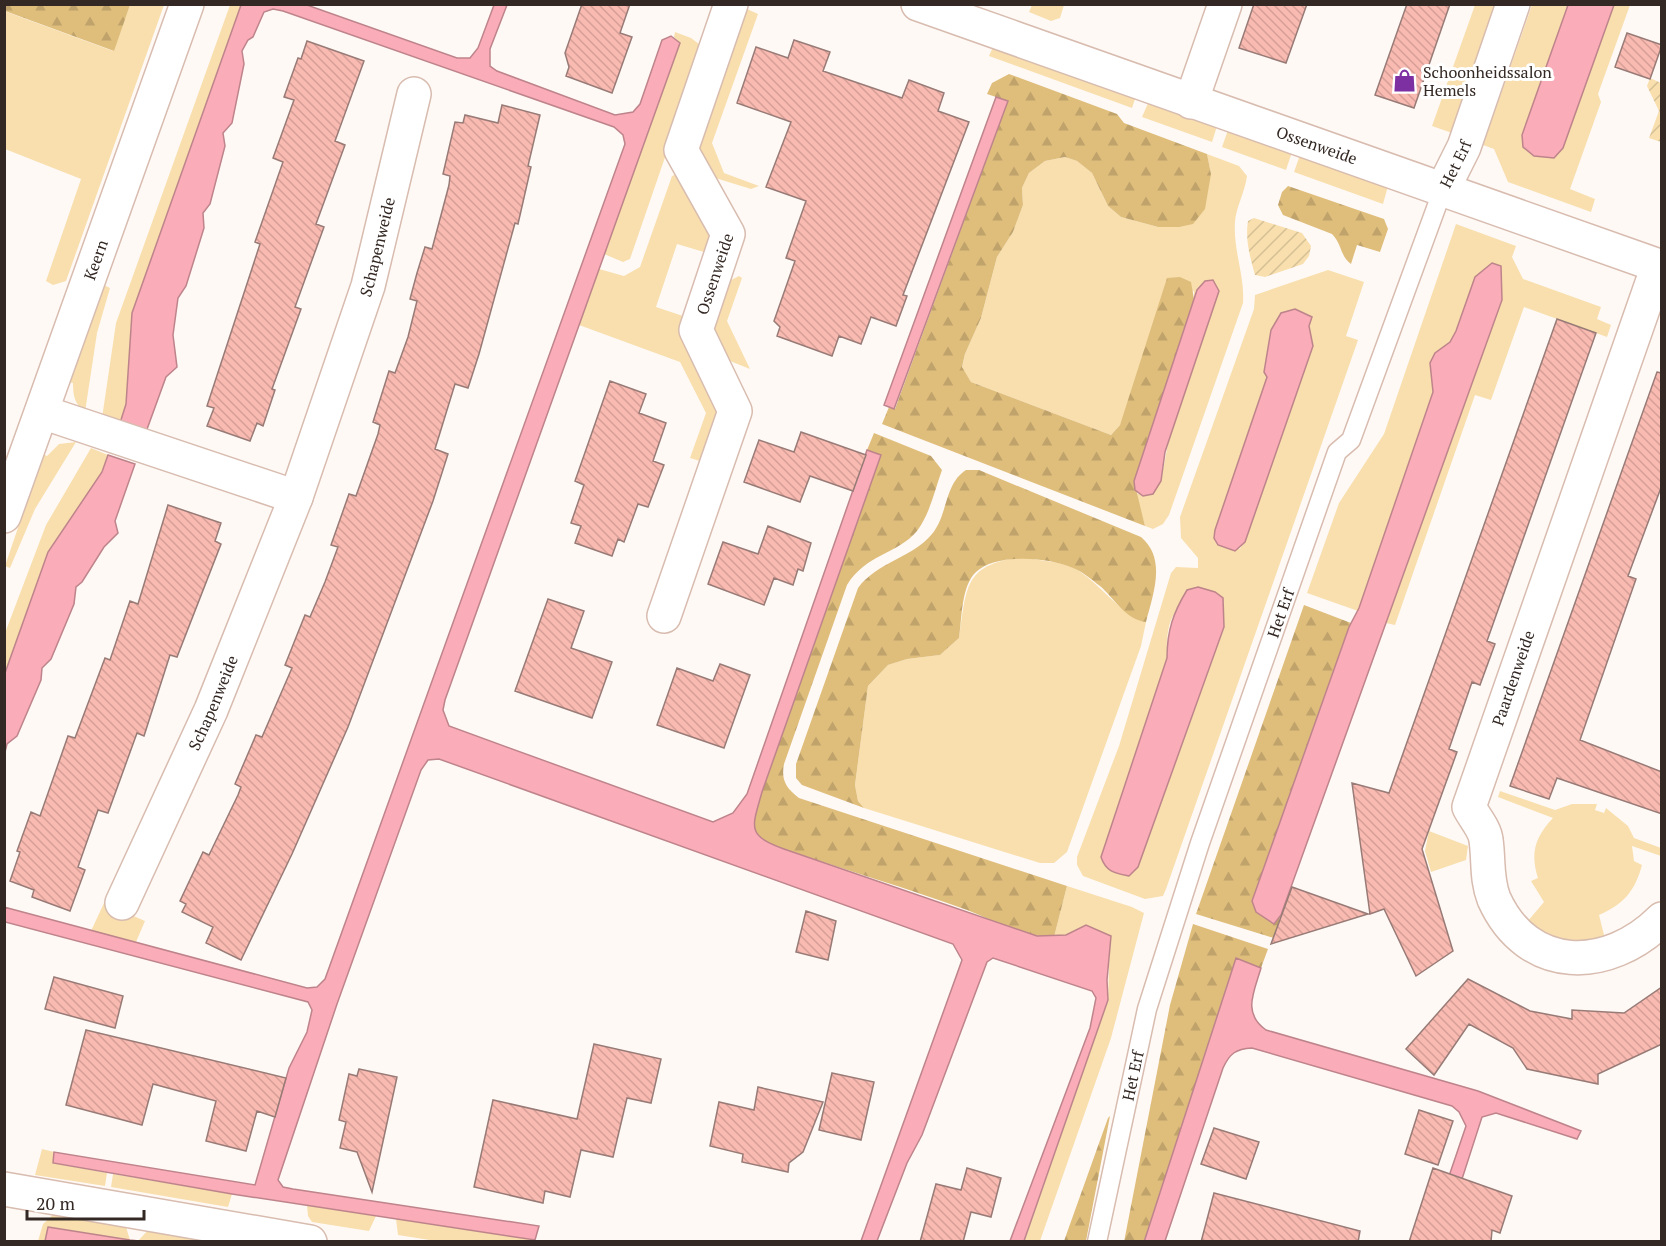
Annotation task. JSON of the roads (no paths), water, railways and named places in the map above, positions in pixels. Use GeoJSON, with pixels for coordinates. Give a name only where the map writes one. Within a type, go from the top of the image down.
{"type":"FeatureCollection","features":[{"type":"Feature","properties":{"kind":"street","name":"Keern"},"geometry":{"type":"LineString","coordinates":[[4,516],[187,4]]}},
{"type":"Feature","properties":{"kind":"street","name":"Ossenweide"},"geometry":{"type":"LineString","coordinates":[[664,616],[735,411],[696,330],[728,234],[681,150],[731,4]]}},
{"type":"Feature","properties":{"kind":"street","name":"Ossenweide"},"geometry":{"type":"LineString","coordinates":[[918,4],[1443,189]]}},
{"type":"Feature","properties":{"kind":"street"},"geometry":{"type":"LineString","coordinates":[[1191,102],[1225,4]]}},
{"type":"Feature","properties":{"kind":"street","name":"Het Erf"},"geometry":{"type":"LineString","coordinates":[[1443,189],[1464,147],[1513,4]]}},
{"type":"Feature","properties":{"kind":"street","name":"Schapenweide"},"geometry":{"type":"LineString","coordinates":[[122,903],[211,711],[296,497],[368,286],[414,94]]}},
{"type":"Feature","properties":{"kind":"street","name":"Paardenweide"},"geometry":{"type":"LineString","coordinates":[[1443,189],[1660,267],[1469,807],[1486,837],[1487,874],[1494,899],[1507,920],[1534,948],[1558,957],[1601,956],[1649,932],[1662,919]]}},
{"type":"Feature","properties":{"kind":"street"},"geometry":{"type":"LineString","coordinates":[[42,412],[296,497]]}},
{"type":"Feature","properties":{"kind":"street"},"geometry":{"type":"LineString","coordinates":[[4,1189],[310,1242]]}},
{"type":"Feature","properties":{"kind":"lane","name":"Het Erf"},"geometry":{"type":"LineString","coordinates":[[1097,1242],[1147,1009],[1200,843],[1337,452],[1351,440],[1443,189]]}},
{"type":"Feature","properties":{"kind":"place","name":"Schoonheidssalon Hemels"},"geometry":{"type":"Point","coordinates":[1405,81]}}]}
